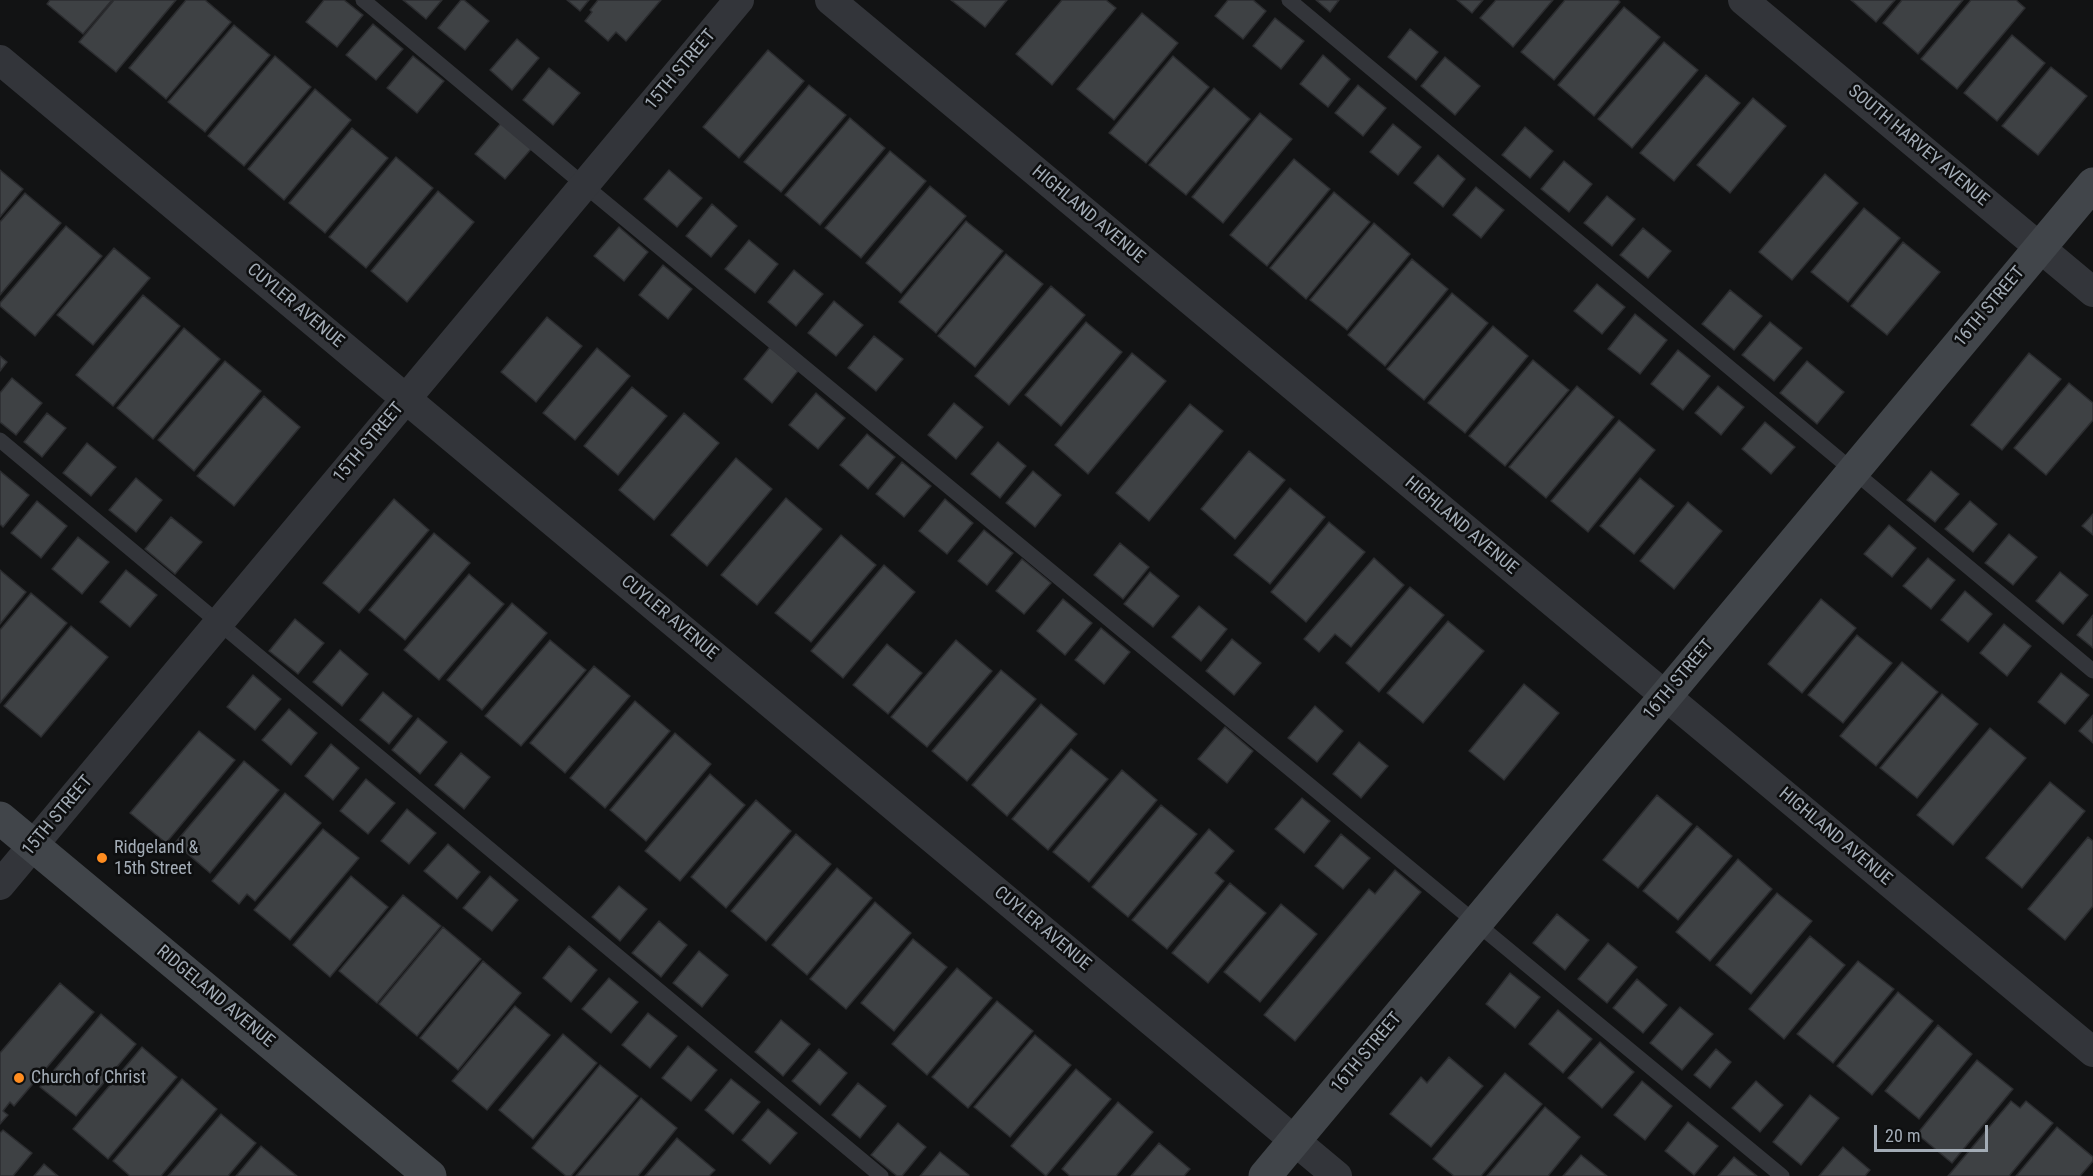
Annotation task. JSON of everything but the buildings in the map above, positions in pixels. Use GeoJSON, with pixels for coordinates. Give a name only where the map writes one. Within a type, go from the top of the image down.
{"type":"FeatureCollection","features":[{"type":"Feature","properties":{"kind":"street","name":"15TH STREET"},"geometry":{"type":"LineString","coordinates":[[0,885],[739,0]]}},
{"type":"Feature","properties":{"kind":"street","name":"HIGHLAND AVENUE"},"geometry":{"type":"LineString","coordinates":[[830,0],[2093,1052]]}},
{"type":"Feature","properties":{"kind":"street","name":"SOUTH HARVEY AVENUE"},"geometry":{"type":"LineString","coordinates":[[1743,0],[2093,292]]}},
{"type":"Feature","properties":{"kind":"street","name":"CUYLER AVENUE"},"geometry":{"type":"LineString","coordinates":[[0,60],[1337,1176]]}},
{"type":"Feature","properties":{"kind":"street","name":"16TH STREET"},"geometry":{"type":"LineString","coordinates":[[1264,1176],[2093,184]]}},
{"type":"Feature","properties":{"kind":"street","name":"RIDGELAND AVENUE"},"geometry":{"type":"LineString","coordinates":[[0,818],[430,1176]]}},
{"type":"Feature","properties":{"kind":"lane"},"geometry":{"type":"LineString","coordinates":[[363,0],[1782,1176]]}},
{"type":"Feature","properties":{"kind":"lane"},"geometry":{"type":"LineString","coordinates":[[1288,0],[2093,671]]}},
{"type":"Feature","properties":{"kind":"lane"},"geometry":{"type":"LineString","coordinates":[[0,440],[881,1176]]}},
{"type":"Feature","properties":{"kind":"place","name":"Ridgeland & 15th Street"},"geometry":{"type":"Point","coordinates":[102,858]}},
{"type":"Feature","properties":{"kind":"place","name":"Church of Christ"},"geometry":{"type":"Point","coordinates":[19,1078]}}]}
